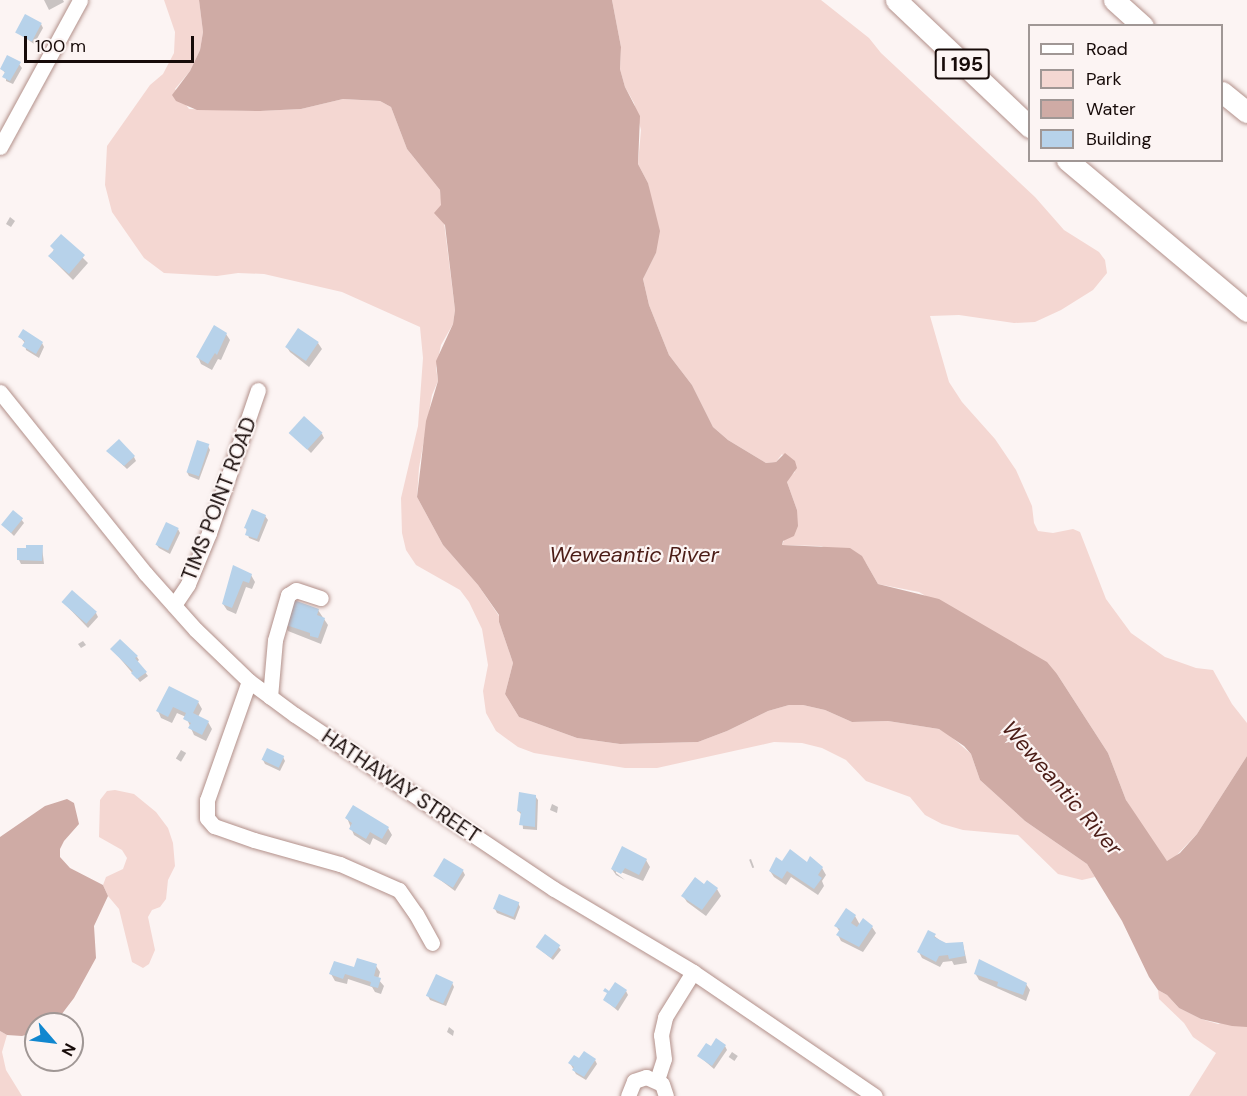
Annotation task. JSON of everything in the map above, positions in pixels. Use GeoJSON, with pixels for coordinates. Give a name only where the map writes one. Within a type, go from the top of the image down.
{"type":"FeatureCollection","features":[{"type":"Feature","properties":{"kind":"highway","name":"I 195"},"geometry":{"type":"LineString","coordinates":[[896,0],[1028,126]]}},
{"type":"Feature","properties":{"kind":"highway"},"geometry":{"type":"LineString","coordinates":[[1114,0],[1141,24]]}},
{"type":"Feature","properties":{"kind":"highway"},"geometry":{"type":"LineString","coordinates":[[1223,94],[1247,112]]}},
{"type":"Feature","properties":{"kind":"highway"},"geometry":{"type":"LineString","coordinates":[[1068,162],[1247,311]]}},
{"type":"Feature","properties":{"kind":"street"},"geometry":{"type":"LineString","coordinates":[[0,147],[80,0]]}},
{"type":"Feature","properties":{"kind":"street","name":"TIMS POINT ROAD"},"geometry":{"type":"LineString","coordinates":[[174,605],[188,584],[205,543],[258,390]]}},
{"type":"Feature","properties":{"kind":"street","name":"HATHAWAY STREET"},"geometry":{"type":"LineString","coordinates":[[0,392],[174,605],[249,681],[554,889],[693,972],[875,1096]]}},
{"type":"Feature","properties":{"kind":"street"},"geometry":{"type":"LineString","coordinates":[[270,697],[275,640],[288,595],[296,590],[321,598]]}},
{"type":"Feature","properties":{"kind":"street"},"geometry":{"type":"LineString","coordinates":[[249,681],[207,800],[207,818],[214,826],[254,840],[340,864],[399,891],[416,914],[432,943]]}},
{"type":"Feature","properties":{"kind":"street"},"geometry":{"type":"LineString","coordinates":[[666,1096],[657,1080],[664,1059],[661,1035],[665,1017],[693,972]]}},
{"type":"Feature","properties":{"kind":"street"},"geometry":{"type":"LineString","coordinates":[[628,1096],[630,1086],[639,1078],[657,1080]]}},
{"type":"Feature","properties":{"kind":"green space"},"geometry":{"type":"Polygon","coordinates":[[[164,0],[199,0],[203,32],[200,50],[190,71],[175,89],[189,109],[260,111],[301,109],[343,99],[380,101],[391,107],[407,149],[440,190],[455,310],[453,324],[441,345],[436,368],[438,381],[432,395],[419,468],[417,497],[443,545],[478,585],[499,616],[513,663],[505,694],[519,717],[577,738],[620,744],[698,742],[768,711],[789,705],[803,705],[825,710],[852,722],[888,721],[939,729],[971,754],[980,780],[1025,821],[1087,864],[1095,877],[1082,880],[1058,874],[1018,835],[963,830],[942,824],[925,815],[910,797],[866,781],[846,760],[822,748],[802,743],[774,742],[657,768],[625,768],[534,753],[518,747],[496,731],[486,713],[483,691],[488,665],[482,629],[469,602],[460,590],[416,565],[406,550],[402,533],[401,498],[418,426],[423,358],[420,327],[342,292],[264,274],[238,273],[217,276],[164,273],[144,258],[112,212],[105,185],[107,146],[150,85],[163,74],[174,53],[175,32],[164,0]]]}},
{"type":"Feature","properties":{"kind":"green space"},"geometry":{"type":"Polygon","coordinates":[[[612,0],[821,0],[869,38],[881,53],[1035,197],[1064,230],[1099,252],[1105,260],[1107,273],[1093,290],[1061,310],[1035,322],[1014,323],[959,315],[930,316],[949,382],[962,402],[995,439],[1016,470],[1032,506],[1034,523],[1038,531],[1053,533],[1073,529],[1080,532],[1106,599],[1131,633],[1165,657],[1196,668],[1213,670],[1232,704],[1247,723],[1247,756],[1197,834],[1172,860],[1167,861],[1163,857],[1135,815],[1126,800],[1108,753],[1057,674],[919,592],[878,584],[866,563],[821,546],[782,545],[797,510],[787,482],[795,472],[782,454],[776,462],[766,463],[728,440],[713,427],[692,385],[669,355],[649,305],[643,279],[656,253],[648,183],[638,164],[641,130],[634,103],[625,87],[620,69],[621,47],[612,0]]]}},
{"type":"Feature","properties":{"kind":"green space"},"geometry":{"type":"Polygon","coordinates":[[[115,790],[134,794],[156,812],[168,828],[173,843],[175,866],[168,880],[166,899],[160,907],[152,910],[148,917],[155,950],[149,964],[143,968],[132,962],[119,909],[108,896],[103,885],[106,877],[123,869],[127,858],[122,850],[99,837],[100,800],[107,791],[115,790]]]}},
{"type":"Feature","properties":{"kind":"green space"},"geometry":{"type":"Polygon","coordinates":[[[1158,990],[1167,995],[1179,1008],[1201,1019],[1218,1024],[1247,1014],[1247,1096],[1189,1096],[1216,1053],[1193,1037],[1184,1023],[1159,999],[1158,990]]]}},
{"type":"Feature","properties":{"kind":"green space"},"geometry":{"type":"Polygon","coordinates":[[[0,1031],[7,1035],[2,1052],[6,1070],[22,1096],[0,1096],[0,1031]]]}},
{"type":"Feature","properties":{"kind":"water","name":"Weweantic River"},"geometry":{"type":"Polygon","coordinates":[[[199,0],[612,0],[621,47],[620,69],[625,87],[640,116],[638,164],[648,183],[660,231],[656,253],[643,279],[649,305],[669,355],[692,385],[713,427],[728,440],[766,463],[776,462],[785,453],[795,461],[797,468],[787,482],[797,510],[798,526],[794,536],[783,541],[782,545],[850,548],[862,556],[878,584],[939,599],[1047,662],[1108,753],[1126,800],[1167,861],[1180,853],[1197,834],[1247,756],[1247,1027],[1201,1019],[1179,1008],[1167,995],[1158,990],[1149,977],[1122,921],[1087,864],[1025,821],[980,780],[971,754],[964,746],[939,729],[888,721],[852,722],[825,710],[803,705],[789,705],[768,711],[698,742],[620,744],[577,738],[519,717],[505,694],[513,663],[499,622],[499,615],[478,585],[443,545],[417,497],[426,421],[438,381],[436,361],[453,324],[455,310],[445,225],[434,213],[441,205],[440,190],[407,149],[391,107],[380,101],[343,99],[301,109],[260,111],[197,110],[176,101],[172,95],[190,71],[200,50],[203,32],[199,0]]]}},
{"type":"Feature","properties":{"kind":"water"},"geometry":{"type":"Polygon","coordinates":[[[67,799],[74,803],[79,824],[64,841],[60,849],[60,857],[70,868],[103,885],[108,896],[94,926],[96,958],[74,998],[63,1012],[24,1012],[24,1035],[7,1035],[0,1031],[0,837],[45,806],[67,799]]]}},
{"type":"Feature","properties":{"kind":"building"},"geometry":{"type":"Polygon","coordinates":[[[25,14],[42,23],[32,41],[15,33],[25,14]]]}},
{"type":"Feature","properties":{"kind":"building"},"geometry":{"type":"Polygon","coordinates":[[[7,55],[21,62],[10,81],[2,77],[5,72],[0,69],[7,55]]]}},
{"type":"Feature","properties":{"kind":"building"},"geometry":{"type":"Polygon","coordinates":[[[61,234],[85,255],[69,274],[48,256],[54,250],[50,246],[61,234]]]}},
{"type":"Feature","properties":{"kind":"building"},"geometry":{"type":"Polygon","coordinates":[[[214,325],[227,333],[217,355],[215,353],[208,364],[196,357],[214,325]]]}},
{"type":"Feature","properties":{"kind":"building"},"geometry":{"type":"Polygon","coordinates":[[[298,328],[319,342],[306,361],[285,347],[298,328]]]}},
{"type":"Feature","properties":{"kind":"building"},"geometry":{"type":"Polygon","coordinates":[[[23,329],[43,342],[36,354],[22,346],[25,341],[18,337],[23,329]]]}},
{"type":"Feature","properties":{"kind":"building"},"geometry":{"type":"Polygon","coordinates":[[[304,416],[323,433],[307,450],[289,433],[304,416]]]}},
{"type":"Feature","properties":{"kind":"building"},"geometry":{"type":"Polygon","coordinates":[[[119,439],[135,456],[124,466],[106,451],[119,439]]]}},
{"type":"Feature","properties":{"kind":"building"},"geometry":{"type":"Polygon","coordinates":[[[197,440],[209,444],[199,476],[186,472],[197,440]]]}},
{"type":"Feature","properties":{"kind":"building"},"geometry":{"type":"Polygon","coordinates":[[[252,509],[266,515],[257,539],[245,535],[247,529],[244,528],[252,509]]]}},
{"type":"Feature","properties":{"kind":"building"},"geometry":{"type":"Polygon","coordinates":[[[13,510],[23,518],[11,533],[1,525],[13,510]]]}},
{"type":"Feature","properties":{"kind":"building"},"geometry":{"type":"Polygon","coordinates":[[[166,522],[179,528],[168,551],[155,545],[166,522]]]}},
{"type":"Feature","properties":{"kind":"building"},"geometry":{"type":"Polygon","coordinates":[[[26,545],[43,545],[42,561],[17,560],[17,548],[26,548],[26,545]]]}},
{"type":"Feature","properties":{"kind":"building"},"geometry":{"type":"Polygon","coordinates":[[[233,565],[252,574],[249,583],[243,581],[232,608],[222,604],[233,565]]]}},
{"type":"Feature","properties":{"kind":"building"},"geometry":{"type":"Polygon","coordinates":[[[72,590],[97,612],[86,624],[62,602],[72,590]]]}},
{"type":"Feature","properties":{"kind":"building"},"geometry":{"type":"Polygon","coordinates":[[[291,599],[319,609],[317,615],[325,618],[318,638],[283,624],[291,599]]]}},
{"type":"Feature","properties":{"kind":"building"},"geometry":{"type":"Polygon","coordinates":[[[120,639],[138,656],[135,658],[147,672],[137,679],[131,673],[133,671],[110,649],[120,639]]]}},
{"type":"Feature","properties":{"kind":"building"},"geometry":{"type":"Polygon","coordinates":[[[169,686],[199,701],[193,713],[209,721],[202,735],[188,728],[191,723],[183,719],[186,713],[173,707],[168,717],[156,711],[169,686]]]}},
{"type":"Feature","properties":{"kind":"building"},"geometry":{"type":"Polygon","coordinates":[[[267,748],[284,756],[279,768],[262,760],[267,748]]]}},
{"type":"Feature","properties":{"kind":"building"},"geometry":{"type":"Polygon","coordinates":[[[519,792],[536,795],[535,827],[519,825],[521,812],[517,811],[519,792]]]}},
{"type":"Feature","properties":{"kind":"building"},"geometry":{"type":"Polygon","coordinates":[[[353,805],[389,827],[382,839],[370,832],[366,839],[349,829],[352,823],[345,818],[353,805]]]}},
{"type":"Feature","properties":{"kind":"building"},"geometry":{"type":"Polygon","coordinates":[[[622,846],[647,859],[639,875],[625,868],[621,874],[611,869],[622,846]]]}},
{"type":"Feature","properties":{"kind":"building"},"geometry":{"type":"Polygon","coordinates":[[[790,849],[807,862],[810,856],[823,867],[818,875],[822,878],[814,889],[787,871],[782,879],[769,871],[776,857],[782,861],[790,849]]]}},
{"type":"Feature","properties":{"kind":"building"},"geometry":{"type":"Polygon","coordinates":[[[444,858],[464,870],[453,888],[433,876],[444,858]]]}},
{"type":"Feature","properties":{"kind":"building"},"geometry":{"type":"Polygon","coordinates":[[[695,877],[704,884],[707,880],[718,888],[702,910],[681,896],[695,877]]]}},
{"type":"Feature","properties":{"kind":"building"},"geometry":{"type":"Polygon","coordinates":[[[499,894],[519,902],[513,917],[493,909],[499,894]]]}},
{"type":"Feature","properties":{"kind":"building"},"geometry":{"type":"Polygon","coordinates":[[[846,908],[856,915],[851,923],[857,927],[863,918],[873,926],[859,947],[836,935],[840,929],[834,926],[846,908]]]}},
{"type":"Feature","properties":{"kind":"building"},"geometry":{"type":"Polygon","coordinates":[[[928,930],[936,934],[934,937],[946,943],[963,942],[965,956],[949,959],[948,955],[939,956],[936,962],[917,952],[928,930]]]}},
{"type":"Feature","properties":{"kind":"building"},"geometry":{"type":"Polygon","coordinates":[[[545,934],[560,945],[551,958],[536,947],[545,934]]]}},
{"type":"Feature","properties":{"kind":"building"},"geometry":{"type":"Polygon","coordinates":[[[357,958],[377,964],[374,976],[381,978],[378,988],[370,986],[371,982],[345,974],[343,979],[329,974],[334,961],[354,967],[357,958]]]}},
{"type":"Feature","properties":{"kind":"building"},"geometry":{"type":"Polygon","coordinates":[[[979,959],[1027,983],[1023,995],[997,986],[998,982],[974,974],[979,959]]]}},
{"type":"Feature","properties":{"kind":"building"},"geometry":{"type":"Polygon","coordinates":[[[436,974],[453,982],[443,1004],[426,996],[436,974]]]}},
{"type":"Feature","properties":{"kind":"building"},"geometry":{"type":"Polygon","coordinates":[[[615,982],[627,990],[615,1008],[603,1000],[607,993],[603,991],[605,988],[609,991],[615,982]]]}},
{"type":"Feature","properties":{"kind":"building"},"geometry":{"type":"Polygon","coordinates":[[[716,1038],[726,1045],[712,1066],[697,1056],[706,1043],[711,1046],[716,1038]]]}},
{"type":"Feature","properties":{"kind":"building"},"geometry":{"type":"Polygon","coordinates":[[[584,1051],[596,1059],[584,1077],[572,1070],[574,1067],[568,1063],[574,1055],[579,1058],[584,1051]]]}}]}
